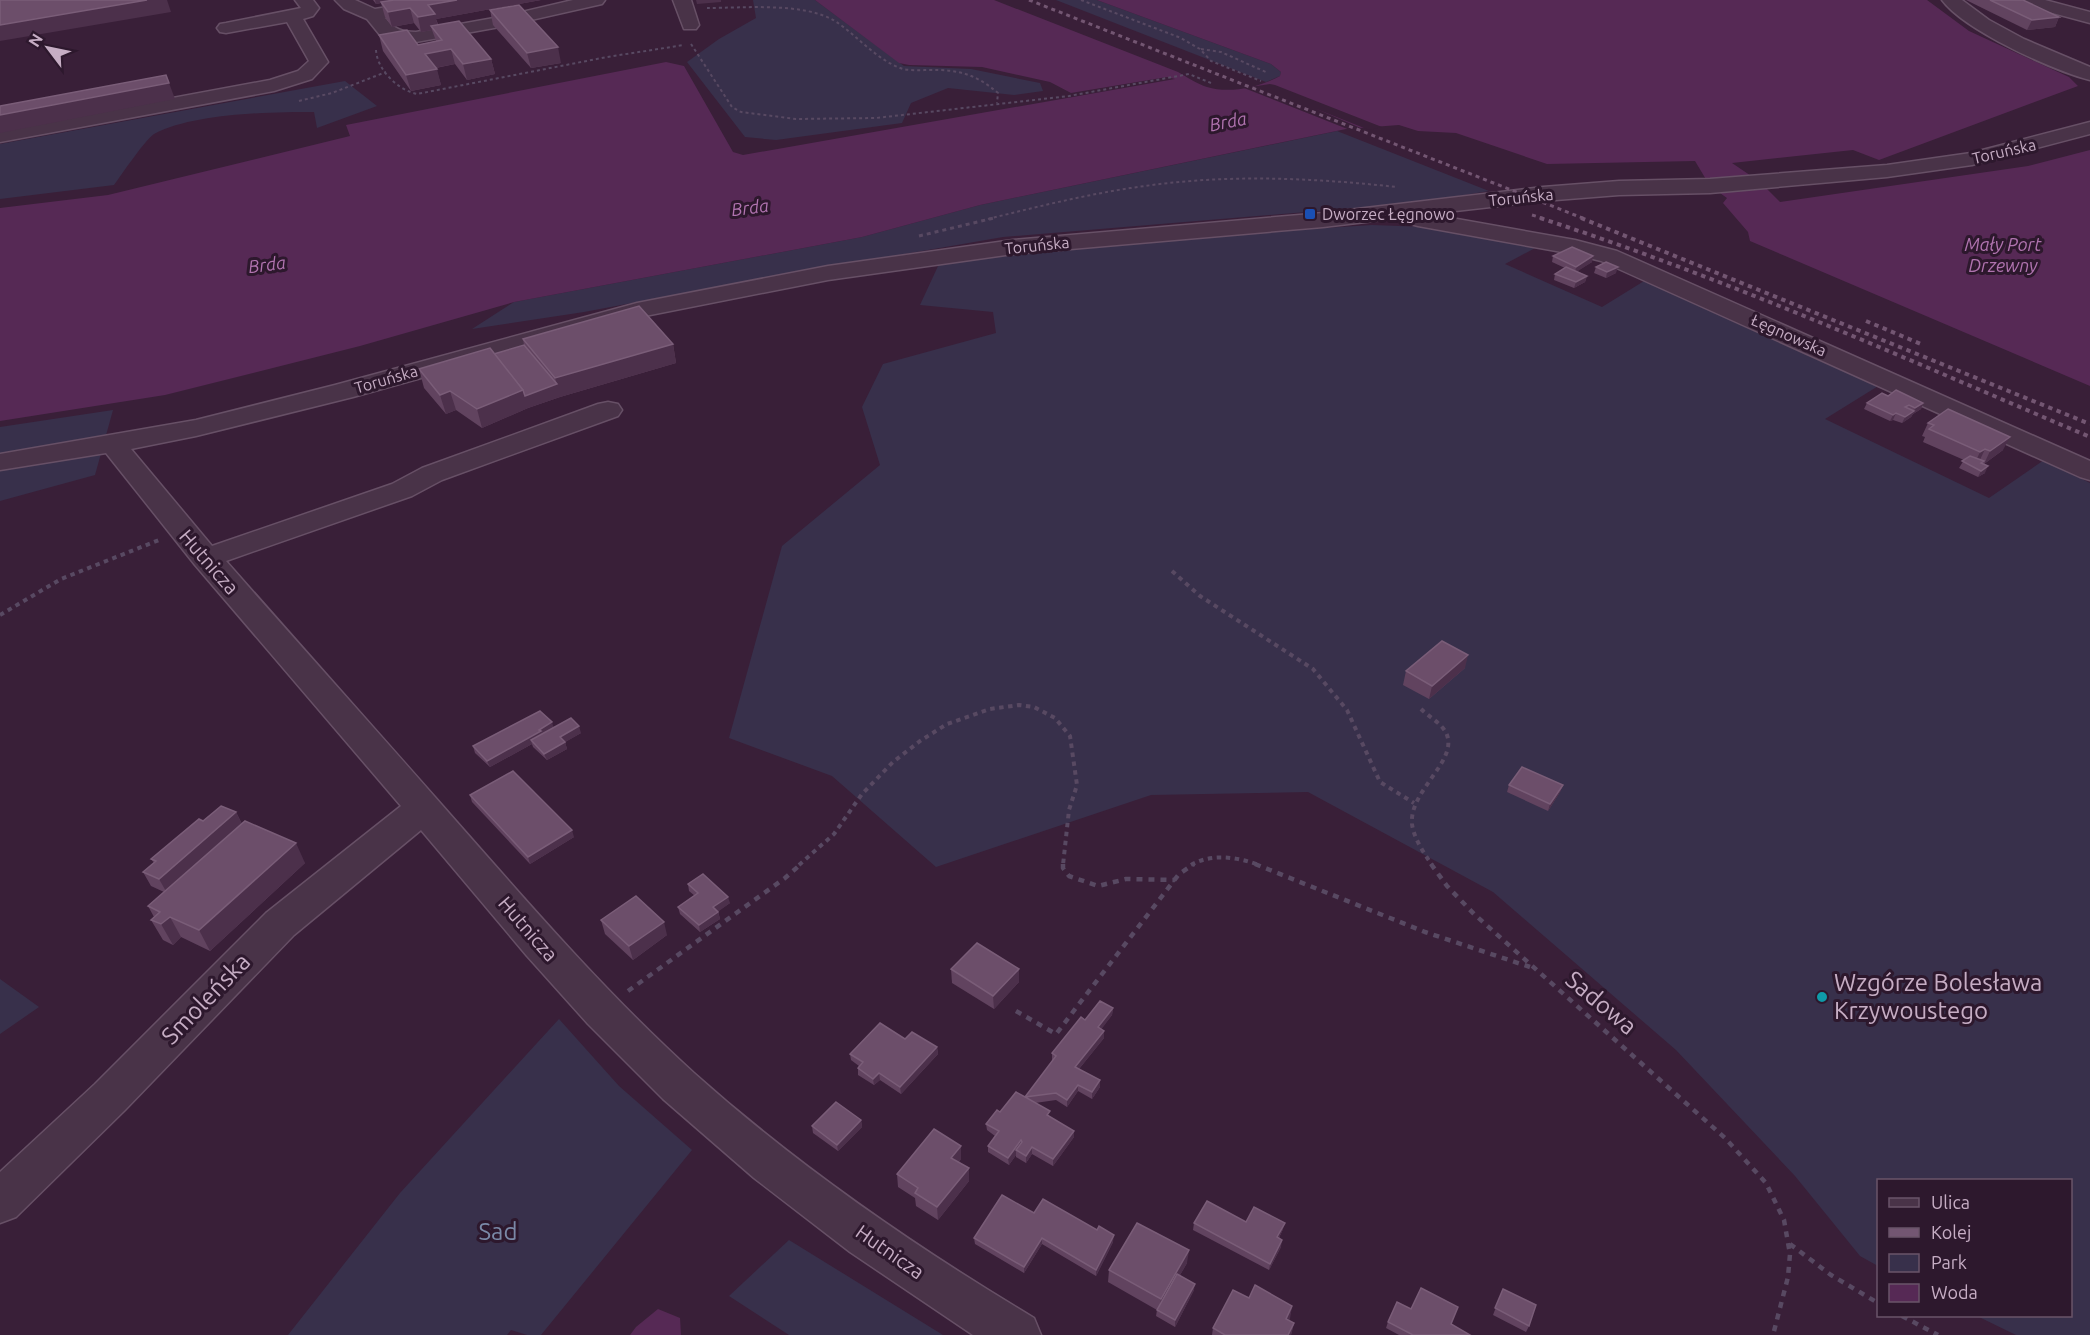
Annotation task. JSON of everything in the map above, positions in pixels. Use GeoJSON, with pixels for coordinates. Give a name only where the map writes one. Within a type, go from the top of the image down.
{"type":"FeatureCollection","features":[{"type":"Feature","properties":{"kind":"street"},"geometry":{"type":"LineString","coordinates":[[226,28],[307,12],[309,8],[303,0]]}},
{"type":"Feature","properties":{"kind":"street"},"geometry":{"type":"LineString","coordinates":[[344,0],[373,15],[461,0]]}},
{"type":"Feature","properties":{"kind":"street"},"geometry":{"type":"LineString","coordinates":[[373,15],[381,28],[391,34],[407,38],[516,19],[596,0]]}},
{"type":"Feature","properties":{"kind":"street"},"geometry":{"type":"LineString","coordinates":[[1951,0],[1983,25],[2018,45],[2085,69]]}},
{"type":"Feature","properties":{"kind":"street"},"geometry":{"type":"LineString","coordinates":[[2025,0],[2090,18]]}},
{"type":"Feature","properties":{"kind":"street"},"geometry":{"type":"LineString","coordinates":[[684,4],[690,25]]}},
{"type":"Feature","properties":{"kind":"street"},"geometry":{"type":"LineString","coordinates":[[0,136],[262,87],[305,75],[319,62],[292,16]]}},
{"type":"Feature","properties":{"kind":"street","name":"Toruńska"},"geometry":{"type":"LineString","coordinates":[[0,462],[196,428],[289,405],[637,310],[763,284],[958,254],[1395,200],[1462,204],[1619,188],[1710,186],[1887,171],[1972,159],[2029,146],[2090,128]]}},
{"type":"Feature","properties":{"kind":"street","name":"Łęgnowska"},"geometry":{"type":"LineString","coordinates":[[1395,200],[1478,230],[1575,247],[1618,259],[2090,471]]}},
{"type":"Feature","properties":{"kind":"street"},"geometry":{"type":"LineString","coordinates":[[1462,204],[1456,210],[1458,218],[1478,230]]}},
{"type":"Feature","properties":{"kind":"street"},"geometry":{"type":"LineString","coordinates":[[206,558],[402,490],[432,474],[608,410]]}},
{"type":"Feature","properties":{"kind":"street","name":"Hutnicza"},"geometry":{"type":"LineString","coordinates":[[113,444],[182,531],[558,964],[599,1008],[682,1089],[783,1174],[901,1261],[1017,1335]]}},
{"type":"Feature","properties":{"kind":"street","name":"Smoleńska"},"geometry":{"type":"LineString","coordinates":[[0,1202],[110,1097],[280,924],[375,844],[424,808]]}},
{"type":"Feature","properties":{"kind":"path"},"geometry":{"type":"LineString","coordinates":[[1081,0],[1172,34],[1200,49],[1211,61],[1261,81]]}},
{"type":"Feature","properties":{"kind":"path"},"geometry":{"type":"LineString","coordinates":[[684,4],[810,12],[826,16],[880,57],[900,68],[914,71],[955,69],[972,74],[998,93],[997,103]]}},
{"type":"Feature","properties":{"kind":"path"},"geometry":{"type":"LineString","coordinates":[[690,25],[691,44],[732,107],[741,112],[796,119],[902,116],[1069,96],[1189,74],[1211,83]]}},
{"type":"Feature","properties":{"kind":"path"},"geometry":{"type":"LineString","coordinates":[[290,102],[332,93],[386,72],[399,88],[417,94],[607,57],[691,44]]}},
{"type":"Feature","properties":{"kind":"path"},"geometry":{"type":"LineString","coordinates":[[1200,49],[1221,52],[1268,72],[1254,78]]}},
{"type":"Feature","properties":{"kind":"path"},"geometry":{"type":"LineString","coordinates":[[914,237],[1073,198],[1169,183],[1264,178],[1317,179],[1395,200]]}},
{"type":"Feature","properties":{"kind":"path"},"geometry":{"type":"LineString","coordinates":[[0,615],[81,569],[182,531]]}},
{"type":"Feature","properties":{"kind":"path"},"geometry":{"type":"LineString","coordinates":[[1172,571],[1200,596],[1313,669],[1347,710],[1380,782],[1414,803],[1428,778],[1443,763],[1449,748],[1447,734],[1421,709]]}},
{"type":"Feature","properties":{"kind":"path"},"geometry":{"type":"LineString","coordinates":[[599,1008],[616,1000],[785,878],[834,834],[862,794],[893,762],[920,741],[947,724],[990,709],[1019,705],[1034,708],[1055,718],[1070,736],[1077,785],[1069,810],[1063,868],[1069,876],[1098,886],[1126,879],[1174,880]]}},
{"type":"Feature","properties":{"kind":"path","name":"Sadowa"},"geometry":{"type":"LineString","coordinates":[[1414,803],[1412,821],[1417,840],[1440,877],[1471,912],[1533,969],[1649,1068],[1755,1168],[1779,1203],[1790,1244],[1790,1272],[1773,1335]]}},
{"type":"Feature","properties":{"kind":"path"},"geometry":{"type":"LineString","coordinates":[[1016,1011],[1056,1034],[1174,880],[1189,865],[1214,857],[1234,857],[1414,928],[1533,969]]}},
{"type":"Feature","properties":{"kind":"path"},"geometry":{"type":"LineString","coordinates":[[1790,1244],[1832,1275],[1877,1302]]}},
{"type":"Feature","properties":{"kind":"path"},"geometry":{"type":"LineString","coordinates":[[1904,1317],[1938,1335]]}},
{"type":"Feature","properties":{"kind":"green space"},"geometry":{"type":"Polygon","coordinates":[[[753,0],[815,0],[904,66],[971,69],[1040,83],[1043,91],[1014,95],[948,88],[911,103],[902,123],[776,140],[745,137],[687,62],[719,39],[756,18],[753,0]]]}},
{"type":"Feature","properties":{"kind":"green space"},"geometry":{"type":"Polygon","coordinates":[[[1056,0],[1097,0],[1271,64],[1281,72],[1280,76],[1266,82],[1056,0]]]}},
{"type":"Feature","properties":{"kind":"green space"},"geometry":{"type":"Polygon","coordinates":[[[345,81],[377,106],[317,128],[314,112],[233,115],[190,122],[171,127],[150,137],[114,185],[0,199],[0,144],[345,81]]]}},
{"type":"Feature","properties":{"kind":"green space"},"geometry":{"type":"Polygon","coordinates":[[[1337,131],[1489,191],[1416,203],[1003,237],[584,312],[472,329],[514,302],[862,237],[980,205],[1337,131]]]}},
{"type":"Feature","properties":{"kind":"green space"},"geometry":{"type":"Polygon","coordinates":[[[1372,225],[1426,227],[1537,247],[1505,264],[1602,307],[1649,278],[1883,383],[1825,419],[1989,498],[2044,460],[2090,483],[2090,1335],[2016,1335],[1979,1317],[2072,1317],[2072,1179],[1877,1179],[1877,1265],[1860,1256],[1795,1176],[1676,1050],[1493,892],[1308,792],[1151,795],[936,867],[832,776],[729,738],[782,546],[880,465],[862,407],[883,364],[996,333],[993,312],[920,305],[939,264],[1047,251],[1372,225]]]}},
{"type":"Feature","properties":{"kind":"green space"},"geometry":{"type":"Polygon","coordinates":[[[113,410],[95,475],[0,501],[0,427],[113,410]]]}},
{"type":"Feature","properties":{"kind":"green space"},"geometry":{"type":"Polygon","coordinates":[[[0,979],[39,1007],[0,1034],[0,979]]]}},
{"type":"Feature","properties":{"kind":"green space","name":"Sad"},"geometry":{"type":"Polygon","coordinates":[[[559,1019],[619,1086],[692,1150],[541,1335],[527,1335],[511,1330],[507,1335],[288,1335],[400,1193],[559,1019]]]}},
{"type":"Feature","properties":{"kind":"green space"},"geometry":{"type":"Polygon","coordinates":[[[789,1240],[943,1335],[789,1335],[729,1296],[789,1240]]]}},
{"type":"Feature","properties":{"kind":"water"},"geometry":{"type":"Polygon","coordinates":[[[815,0],[994,0],[1178,72],[1203,86],[1225,90],[1263,83],[1280,76],[1281,72],[1271,64],[1097,0],[1927,0],[1969,31],[2069,77],[2078,86],[1879,160],[1853,150],[1732,163],[1760,182],[1780,202],[2028,166],[2090,150],[2090,386],[1750,241],[1748,232],[1723,203],[1727,198],[1710,186],[1695,161],[1547,164],[1456,133],[1418,131],[1399,125],[1346,129],[980,205],[862,237],[514,302],[360,346],[165,395],[0,421],[0,208],[108,195],[350,136],[346,125],[666,62],[684,66],[733,152],[743,155],[1175,79],[1167,77],[1071,93],[1050,82],[982,67],[899,63],[815,0]]]}},
{"type":"Feature","properties":{"kind":"water"},"geometry":{"type":"Polygon","coordinates":[[[658,1309],[680,1318],[681,1335],[630,1335],[636,1327],[658,1309]]]}},
{"type":"Feature","properties":{"kind":"pier"},"geometry":{"type":"Polygon","coordinates":[[[1270,84],[1382,127],[1369,130],[1314,108],[1363,129],[1350,130],[1244,88],[1270,84]]]}},
{"type":"Feature","properties":{"kind":"building"},"geometry":{"type":"Polygon","coordinates":[[[0,0],[147,0],[0,25],[0,0]]]}},
{"type":"Feature","properties":{"kind":"building"},"geometry":{"type":"Polygon","coordinates":[[[457,0],[428,5],[435,14],[418,17],[410,8],[388,12],[381,2],[457,0]]]}},
{"type":"Feature","properties":{"kind":"building"},"geometry":{"type":"Polygon","coordinates":[[[1990,0],[2023,0],[2059,17],[2032,20],[1990,0]]]}},
{"type":"Feature","properties":{"kind":"building"},"geometry":{"type":"Polygon","coordinates":[[[519,5],[558,47],[527,53],[490,10],[519,5]]]}},
{"type":"Feature","properties":{"kind":"building"},"geometry":{"type":"Polygon","coordinates":[[[459,21],[491,59],[463,64],[451,49],[425,54],[437,69],[406,75],[379,35],[407,30],[418,45],[442,40],[431,26],[459,21]]]}},
{"type":"Feature","properties":{"kind":"building"},"geometry":{"type":"Polygon","coordinates":[[[166,75],[169,83],[0,115],[0,106],[166,75]]]}},
{"type":"Feature","properties":{"kind":"building"},"geometry":{"type":"Polygon","coordinates":[[[1572,247],[1593,256],[1576,267],[1553,256],[1572,247]]]}},
{"type":"Feature","properties":{"kind":"building"},"geometry":{"type":"Polygon","coordinates":[[[1606,262],[1618,267],[1607,272],[1596,267],[1606,262]]]}},
{"type":"Feature","properties":{"kind":"building"},"geometry":{"type":"Polygon","coordinates":[[[1566,267],[1587,276],[1576,282],[1555,274],[1566,267]]]}},
{"type":"Feature","properties":{"kind":"building"},"geometry":{"type":"Polygon","coordinates":[[[639,306],[673,344],[555,378],[523,339],[639,306]]]}},
{"type":"Feature","properties":{"kind":"building"},"geometry":{"type":"Polygon","coordinates":[[[524,345],[557,384],[525,396],[523,390],[494,354],[524,345]]]}},
{"type":"Feature","properties":{"kind":"building"},"geometry":{"type":"Polygon","coordinates":[[[490,348],[523,390],[477,409],[450,391],[440,395],[419,369],[490,348]]]}},
{"type":"Feature","properties":{"kind":"building"},"geometry":{"type":"Polygon","coordinates":[[[1896,390],[1923,403],[1915,408],[1909,405],[1905,407],[1914,411],[1905,417],[1896,413],[1893,415],[1867,403],[1882,393],[1888,396],[1896,390]]]}},
{"type":"Feature","properties":{"kind":"building"},"geometry":{"type":"Polygon","coordinates":[[[1948,409],[2010,437],[1990,451],[1985,449],[1980,452],[1929,429],[1934,425],[1928,423],[1948,409]]]}},
{"type":"Feature","properties":{"kind":"building"},"geometry":{"type":"Polygon","coordinates":[[[1970,456],[1984,461],[1981,463],[1988,466],[1981,471],[1962,461],[1970,456]]]}},
{"type":"Feature","properties":{"kind":"building"},"geometry":{"type":"Polygon","coordinates":[[[1442,641],[1468,655],[1432,686],[1406,671],[1442,641]]]}},
{"type":"Feature","properties":{"kind":"building"},"geometry":{"type":"Polygon","coordinates":[[[540,711],[552,722],[539,730],[541,731],[487,761],[473,746],[540,711]]]}},
{"type":"Feature","properties":{"kind":"building"},"geometry":{"type":"Polygon","coordinates":[[[571,718],[579,726],[560,737],[565,742],[544,754],[531,740],[571,718]]]}},
{"type":"Feature","properties":{"kind":"building"},"geometry":{"type":"Polygon","coordinates":[[[1522,767],[1563,785],[1550,804],[1509,785],[1522,767]]]}},
{"type":"Feature","properties":{"kind":"building"},"geometry":{"type":"Polygon","coordinates":[[[513,771],[572,830],[528,857],[470,795],[513,771]]]}},
{"type":"Feature","properties":{"kind":"building"},"geometry":{"type":"Polygon","coordinates":[[[221,806],[236,812],[159,879],[143,872],[156,861],[151,859],[199,819],[203,821],[221,806]]]}},
{"type":"Feature","properties":{"kind":"building"},"geometry":{"type":"Polygon","coordinates":[[[245,821],[296,843],[199,930],[170,917],[161,924],[151,920],[160,912],[148,906],[245,821]]]}},
{"type":"Feature","properties":{"kind":"building"},"geometry":{"type":"Polygon","coordinates":[[[703,874],[728,897],[713,907],[718,912],[699,925],[678,907],[698,893],[688,884],[703,874]]]}},
{"type":"Feature","properties":{"kind":"building"},"geometry":{"type":"Polygon","coordinates":[[[636,896],[664,922],[629,946],[601,920],[636,896]]]}},
{"type":"Feature","properties":{"kind":"building"},"geometry":{"type":"Polygon","coordinates":[[[977,943],[1019,969],[993,996],[951,969],[977,943]]]}},
{"type":"Feature","properties":{"kind":"building"},"geometry":{"type":"Polygon","coordinates":[[[1100,1001],[1113,1008],[1098,1027],[1104,1031],[1075,1067],[1100,1080],[1092,1092],[1078,1085],[1067,1100],[1056,1093],[1025,1097],[1056,1056],[1052,1053],[1081,1017],[1085,1020],[1100,1001]]]}},
{"type":"Feature","properties":{"kind":"building"},"geometry":{"type":"Polygon","coordinates":[[[880,1023],[905,1039],[912,1032],[937,1047],[900,1087],[879,1073],[873,1079],[858,1068],[863,1062],[850,1054],[880,1023]]]}},
{"type":"Feature","properties":{"kind":"building"},"geometry":{"type":"Polygon","coordinates":[[[1016,1092],[1050,1111],[1047,1115],[1074,1131],[1053,1159],[1032,1147],[1026,1156],[1016,1150],[1021,1140],[1008,1158],[988,1146],[999,1131],[986,1124],[997,1110],[1000,1112],[1016,1092]]]}},
{"type":"Feature","properties":{"kind":"building"},"geometry":{"type":"Polygon","coordinates":[[[836,1102],[861,1120],[837,1145],[812,1126],[836,1102]]]}},
{"type":"Feature","properties":{"kind":"building"},"geometry":{"type":"Polygon","coordinates":[[[934,1129],[961,1146],[951,1158],[969,1168],[937,1207],[915,1193],[918,1188],[897,1174],[934,1129]]]}},
{"type":"Feature","properties":{"kind":"building"},"geometry":{"type":"Polygon","coordinates":[[[1002,1195],[1034,1213],[1043,1199],[1097,1230],[1099,1226],[1114,1235],[1096,1270],[1042,1238],[1024,1267],[974,1238],[1002,1195]]]}},
{"type":"Feature","properties":{"kind":"building"},"geometry":{"type":"Polygon","coordinates":[[[1207,1201],[1246,1222],[1254,1207],[1285,1223],[1277,1237],[1282,1240],[1270,1264],[1194,1223],[1207,1201]]]}},
{"type":"Feature","properties":{"kind":"building"},"geometry":{"type":"Polygon","coordinates":[[[1137,1223],[1189,1250],[1161,1299],[1109,1270],[1137,1223]]]}},
{"type":"Feature","properties":{"kind":"building"},"geometry":{"type":"Polygon","coordinates":[[[1177,1274],[1195,1284],[1175,1320],[1157,1310],[1177,1274]]]}},
{"type":"Feature","properties":{"kind":"building"},"geometry":{"type":"Polygon","coordinates":[[[1255,1285],[1292,1306],[1286,1319],[1294,1323],[1288,1335],[1225,1335],[1213,1328],[1233,1290],[1249,1298],[1255,1285]]]}},
{"type":"Feature","properties":{"kind":"building"},"geometry":{"type":"Polygon","coordinates":[[[1421,1288],[1458,1307],[1451,1324],[1470,1335],[1413,1335],[1388,1322],[1397,1302],[1411,1309],[1421,1288]]]}},
{"type":"Feature","properties":{"kind":"building"},"geometry":{"type":"Polygon","coordinates":[[[1503,1289],[1536,1305],[1529,1326],[1495,1308],[1503,1289]]]}},
{"type":"Feature","properties":{"kind":"railway"},"geometry":{"type":"LineString","coordinates":[[1029,0],[1585,219]]}},
{"type":"Feature","properties":{"kind":"railway"},"geometry":{"type":"LineString","coordinates":[[1532,215],[1545,219]]}},
{"type":"Feature","properties":{"kind":"railway"},"geometry":{"type":"LineString","coordinates":[[1540,218],[1749,294],[2090,437]]}},
{"type":"Feature","properties":{"kind":"railway"},"geometry":{"type":"LineString","coordinates":[[1581,218],[2090,424]]}},
{"type":"Feature","properties":{"kind":"railway"},"geometry":{"type":"LineString","coordinates":[[1866,321],[1921,344]]}},
{"type":"Feature","properties":{"kind":"place","name":"Dworzec Łęgnowo"},"geometry":{"type":"Point","coordinates":[1310,214]}},
{"type":"Feature","properties":{"kind":"place","name":"Wzgórze Bolesława Krzywoustego"},"geometry":{"type":"Point","coordinates":[1822,997]}},
{"type":"Feature","properties":{"kind":"water label","name":"Brda"},"geometry":{"type":"Point","coordinates":[1228,122]}},
{"type":"Feature","properties":{"kind":"water label","name":"Brda"},"geometry":{"type":"Point","coordinates":[750,208]}},
{"type":"Feature","properties":{"kind":"water label","name":"Mały Port Drzewny"},"geometry":{"type":"Point","coordinates":[2003,255]}},
{"type":"Feature","properties":{"kind":"water label","name":"Brda"},"geometry":{"type":"Point","coordinates":[267,265]}}]}
